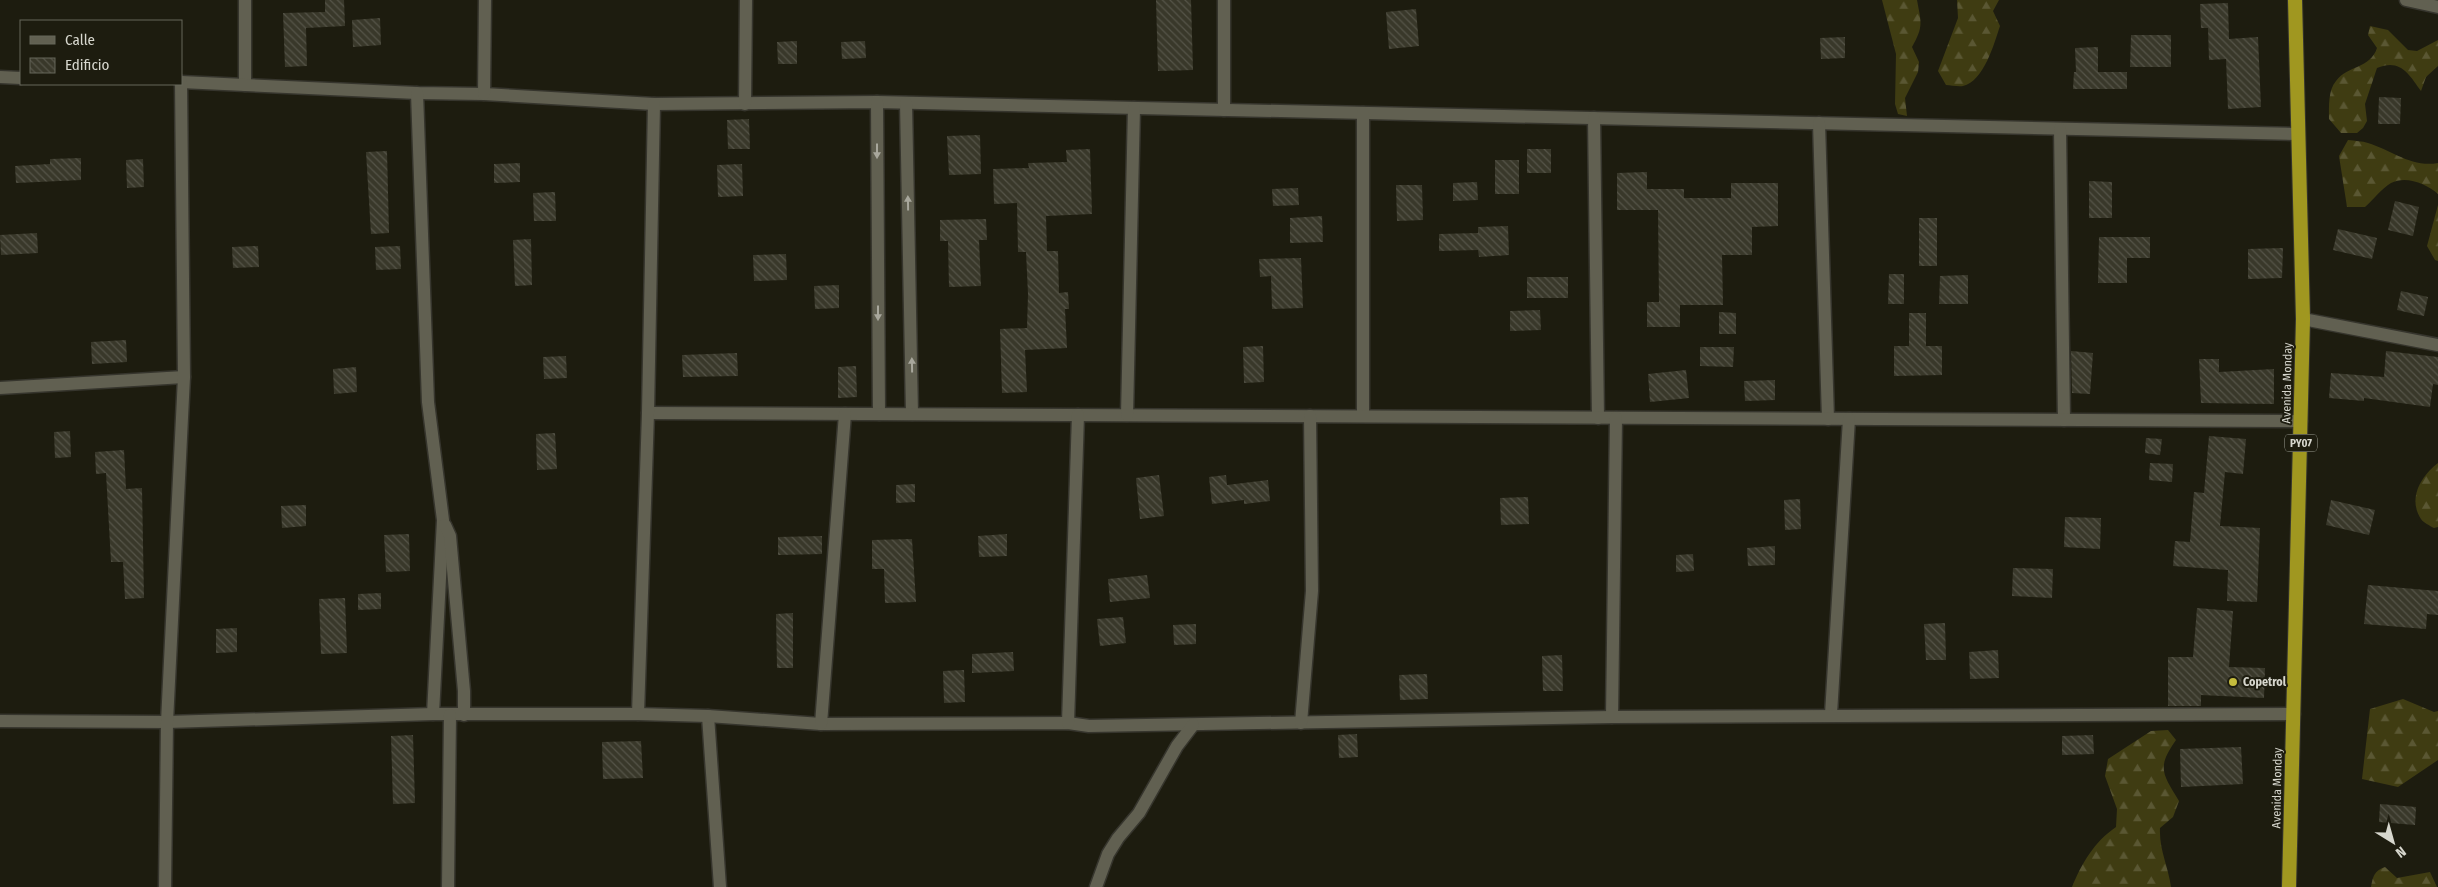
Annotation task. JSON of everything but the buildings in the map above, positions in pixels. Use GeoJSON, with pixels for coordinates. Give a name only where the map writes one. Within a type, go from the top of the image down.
{"type":"FeatureCollection","features":[{"type":"Feature","properties":{"kind":"highway","name":"Avenida Monday"},"geometry":{"type":"LineString","coordinates":[[2290,887],[2304,319],[2297,134],[2295,0]]}},
{"type":"Feature","properties":{"kind":"street"},"geometry":{"type":"LineString","coordinates":[[245,0],[245,85]]}},
{"type":"Feature","properties":{"kind":"street"},"geometry":{"type":"LineString","coordinates":[[484,94],[485,0]]}},
{"type":"Feature","properties":{"kind":"street"},"geometry":{"type":"LineString","coordinates":[[745,104],[746,0]]}},
{"type":"Feature","properties":{"kind":"street"},"geometry":{"type":"LineString","coordinates":[[1224,0],[1224,110]]}},
{"type":"Feature","properties":{"kind":"street"},"geometry":{"type":"LineString","coordinates":[[2406,0],[2438,7]]}},
{"type":"Feature","properties":{"kind":"street"},"geometry":{"type":"LineString","coordinates":[[0,77],[20,78]]}},
{"type":"Feature","properties":{"kind":"street"},"geometry":{"type":"LineString","coordinates":[[182,82],[417,94],[484,94],[654,104],[877,102],[2297,134]]}},
{"type":"Feature","properties":{"kind":"street"},"geometry":{"type":"LineString","coordinates":[[164,887],[167,722],[184,377],[181,85]]}},
{"type":"Feature","properties":{"kind":"street"},"geometry":{"type":"LineString","coordinates":[[417,94],[428,402],[443,520],[432,714]]}},
{"type":"Feature","properties":{"kind":"street"},"geometry":{"type":"LineString","coordinates":[[877,102],[879,414]]}},
{"type":"Feature","properties":{"kind":"street"},"geometry":{"type":"LineString","coordinates":[[906,103],[912,414]]}},
{"type":"Feature","properties":{"kind":"street"},"geometry":{"type":"LineString","coordinates":[[638,714],[648,413],[654,104]]}},
{"type":"Feature","properties":{"kind":"street"},"geometry":{"type":"LineString","coordinates":[[1127,415],[1134,108]]}},
{"type":"Feature","properties":{"kind":"street"},"geometry":{"type":"LineString","coordinates":[[1363,113],[1363,416]]}},
{"type":"Feature","properties":{"kind":"street"},"geometry":{"type":"LineString","coordinates":[[1594,118],[1598,418]]}},
{"type":"Feature","properties":{"kind":"street"},"geometry":{"type":"LineString","coordinates":[[1819,123],[1828,419]]}},
{"type":"Feature","properties":{"kind":"street"},"geometry":{"type":"LineString","coordinates":[[2060,129],[2064,420]]}},
{"type":"Feature","properties":{"kind":"street"},"geometry":{"type":"LineString","coordinates":[[2304,319],[2438,345]]}},
{"type":"Feature","properties":{"kind":"street"},"geometry":{"type":"LineString","coordinates":[[0,388],[184,377]]}},
{"type":"Feature","properties":{"kind":"street"},"geometry":{"type":"LineString","coordinates":[[648,413],[2301,421]]}},
{"type":"Feature","properties":{"kind":"street"},"geometry":{"type":"LineString","coordinates":[[821,724],[846,414]]}},
{"type":"Feature","properties":{"kind":"street"},"geometry":{"type":"LineString","coordinates":[[1068,723],[1078,415]]}},
{"type":"Feature","properties":{"kind":"street"},"geometry":{"type":"LineString","coordinates":[[1301,723],[1312,591],[1310,416]]}},
{"type":"Feature","properties":{"kind":"street"},"geometry":{"type":"LineString","coordinates":[[1612,717],[1616,418]]}},
{"type":"Feature","properties":{"kind":"street"},"geometry":{"type":"LineString","coordinates":[[1831,714],[1849,419]]}},
{"type":"Feature","properties":{"kind":"street"},"geometry":{"type":"LineString","coordinates":[[443,520],[450,536],[464,692],[464,715]]}},
{"type":"Feature","properties":{"kind":"street"},"geometry":{"type":"LineString","coordinates":[[0,721],[167,722],[432,714],[638,714],[708,716],[821,724],[1068,723],[1089,726],[1831,714],[2294,714]]}},
{"type":"Feature","properties":{"kind":"street"},"geometry":{"type":"LineString","coordinates":[[448,887],[450,715]]}},
{"type":"Feature","properties":{"kind":"street"},"geometry":{"type":"LineString","coordinates":[[708,716],[720,887]]}},
{"type":"Feature","properties":{"kind":"street"},"geometry":{"type":"LineString","coordinates":[[1096,887],[1108,854],[1118,838],[1139,813],[1177,746],[1193,725]]}},
{"type":"Feature","properties":{"kind":"green space"},"geometry":{"type":"Polygon","coordinates":[[[1882,0],[1917,0],[1920,14],[1920,29],[1912,47],[1919,62],[1918,72],[1905,98],[1907,116],[1898,114],[1895,104],[1896,54],[1882,0]]]}},
{"type":"Feature","properties":{"kind":"green space"},"geometry":{"type":"Polygon","coordinates":[[[1957,0],[1999,0],[1993,11],[2000,26],[1995,42],[1987,61],[1977,77],[1963,86],[1946,85],[1938,71],[1958,18],[1957,0]]]}},
{"type":"Feature","properties":{"kind":"green space"},"geometry":{"type":"Polygon","coordinates":[[[2370,26],[2388,30],[2408,50],[2417,51],[2438,40],[2438,66],[2426,77],[2421,91],[2408,74],[2398,66],[2385,65],[2377,68],[2365,104],[2367,121],[2357,133],[2341,133],[2329,119],[2333,85],[2346,72],[2369,60],[2374,55],[2377,48],[2368,35],[2370,26]]]}},
{"type":"Feature","properties":{"kind":"green space"},"geometry":{"type":"Polygon","coordinates":[[[2348,140],[2361,141],[2377,146],[2410,161],[2428,164],[2438,163],[2438,194],[2422,184],[2403,180],[2391,183],[2365,207],[2347,207],[2339,156],[2348,140]]]}},
{"type":"Feature","properties":{"kind":"green space"},"geometry":{"type":"Polygon","coordinates":[[[2438,205],[2438,261],[2435,260],[2427,246],[2438,205]]]}},
{"type":"Feature","properties":{"kind":"green space"},"geometry":{"type":"Polygon","coordinates":[[[2438,463],[2438,527],[2434,528],[2421,519],[2415,503],[2422,480],[2438,463]]]}},
{"type":"Feature","properties":{"kind":"green space"},"geometry":{"type":"Polygon","coordinates":[[[2403,699],[2434,712],[2438,711],[2438,760],[2398,787],[2362,779],[2370,709],[2403,699]]]}},
{"type":"Feature","properties":{"kind":"green space"},"geometry":{"type":"Polygon","coordinates":[[[2168,730],[2176,740],[2166,758],[2164,771],[2179,801],[2173,817],[2160,828],[2160,836],[2171,887],[2072,887],[2095,846],[2116,827],[2117,809],[2105,776],[2108,759],[2151,731],[2168,730]]]}},
{"type":"Feature","properties":{"kind":"green space"},"geometry":{"type":"Polygon","coordinates":[[[2385,867],[2397,878],[2430,872],[2437,887],[2371,887],[2375,874],[2378,870],[2385,867]]]}},
{"type":"Feature","properties":{"kind":"place","name":"Copetrol"},"geometry":{"type":"Point","coordinates":[2233,682]}}]}
